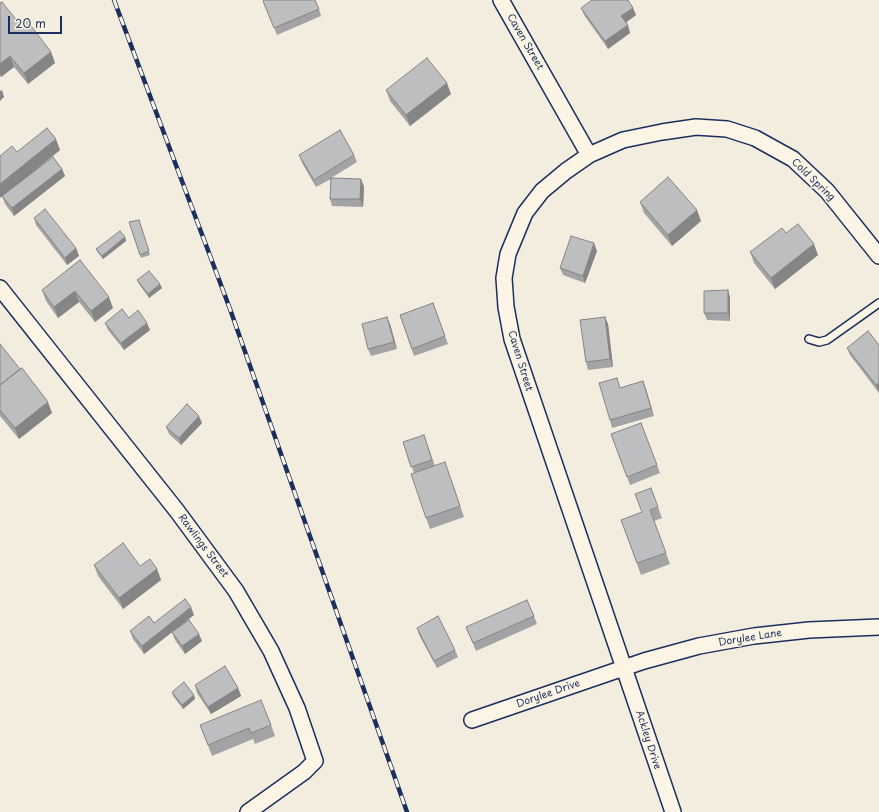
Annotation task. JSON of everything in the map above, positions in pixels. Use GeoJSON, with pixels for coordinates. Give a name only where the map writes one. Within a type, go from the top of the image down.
{"type":"FeatureCollection","features":[{"type":"Feature","properties":{"kind":"street","name":"Caven Street"},"geometry":{"type":"LineString","coordinates":[[501,0],[589,155],[566,171],[542,191],[525,213],[508,254],[504,278],[506,307],[512,339],[624,668]]}},
{"type":"Feature","properties":{"kind":"street","name":"Cold Spring"},"geometry":{"type":"LineString","coordinates":[[589,155],[623,140],[696,127],[727,129],[755,138],[793,160],[827,191],[879,256]]}},
{"type":"Feature","properties":{"kind":"street","name":"Rawlings Street"},"geometry":{"type":"LineString","coordinates":[[0,288],[186,523],[236,591],[271,651],[297,708],[315,761],[304,772],[248,812]]}},
{"type":"Feature","properties":{"kind":"street","name":"Dorylee Lane"},"geometry":{"type":"LineString","coordinates":[[624,668],[699,646],[754,636],[809,630],[879,627]]}},
{"type":"Feature","properties":{"kind":"street","name":"Dorylee Drive"},"geometry":{"type":"LineString","coordinates":[[472,720],[624,668]]}},
{"type":"Feature","properties":{"kind":"street","name":"Ackley Drive"},"geometry":{"type":"LineString","coordinates":[[624,668],[673,812]]}},
{"type":"Feature","properties":{"kind":"lane"},"geometry":{"type":"LineString","coordinates":[[809,339],[819,342],[827,340],[879,303]]}},
{"type":"Feature","properties":{"kind":"building"},"geometry":{"type":"Polygon","coordinates":[[[315,0],[319,9],[274,28],[263,1],[315,0]]]}},
{"type":"Feature","properties":{"kind":"building"},"geometry":{"type":"Polygon","coordinates":[[[592,0],[628,0],[633,8],[621,16],[628,25],[605,41],[581,8],[592,0]]]}},
{"type":"Feature","properties":{"kind":"building"},"geometry":{"type":"Polygon","coordinates":[[[2,2],[19,23],[25,18],[51,52],[24,73],[10,56],[0,64],[0,3],[2,2]]]}},
{"type":"Feature","properties":{"kind":"building"},"geometry":{"type":"Polygon","coordinates":[[[427,58],[447,83],[406,115],[386,90],[427,58]]]}},
{"type":"Feature","properties":{"kind":"building"},"geometry":{"type":"Polygon","coordinates":[[[47,128],[56,139],[0,184],[0,156],[12,146],[17,152],[47,128]]]}},
{"type":"Feature","properties":{"kind":"building"},"geometry":{"type":"Polygon","coordinates":[[[340,130],[354,155],[314,180],[299,155],[340,130]]]}},
{"type":"Feature","properties":{"kind":"building"},"geometry":{"type":"Polygon","coordinates":[[[53,157],[62,169],[12,208],[2,196],[53,157]]]}},
{"type":"Feature","properties":{"kind":"building"},"geometry":{"type":"Polygon","coordinates":[[[668,177],[697,210],[668,235],[640,202],[668,177]]]}},
{"type":"Feature","properties":{"kind":"building"},"geometry":{"type":"Polygon","coordinates":[[[331,178],[361,179],[360,199],[330,199],[331,178]]]}},
{"type":"Feature","properties":{"kind":"building"},"geometry":{"type":"Polygon","coordinates":[[[45,209],[76,248],[65,258],[34,218],[45,209]]]}},
{"type":"Feature","properties":{"kind":"building"},"geometry":{"type":"Polygon","coordinates":[[[139,220],[149,251],[140,255],[129,222],[139,220]]]}},
{"type":"Feature","properties":{"kind":"building"},"geometry":{"type":"Polygon","coordinates":[[[798,224],[814,244],[771,278],[750,252],[782,228],[786,233],[798,224]]]}},
{"type":"Feature","properties":{"kind":"building"},"geometry":{"type":"Polygon","coordinates":[[[120,231],[125,237],[102,256],[96,249],[120,231]]]}},
{"type":"Feature","properties":{"kind":"building"},"geometry":{"type":"Polygon","coordinates":[[[571,236],[594,243],[583,276],[560,268],[571,236]]]}},
{"type":"Feature","properties":{"kind":"building"},"geometry":{"type":"Polygon","coordinates":[[[80,260],[109,297],[91,311],[75,291],[54,307],[42,290],[80,260]]]}},
{"type":"Feature","properties":{"kind":"building"},"geometry":{"type":"Polygon","coordinates":[[[149,271],[160,284],[148,294],[137,280],[149,271]]]}},
{"type":"Feature","properties":{"kind":"building"},"geometry":{"type":"Polygon","coordinates":[[[728,290],[728,313],[704,313],[704,291],[728,290]]]}},
{"type":"Feature","properties":{"kind":"building"},"geometry":{"type":"Polygon","coordinates":[[[433,303],[445,336],[412,349],[400,315],[433,303]]]}},
{"type":"Feature","properties":{"kind":"building"},"geometry":{"type":"Polygon","coordinates":[[[122,309],[129,318],[138,310],[147,323],[121,343],[105,323],[122,309]]]}},
{"type":"Feature","properties":{"kind":"building"},"geometry":{"type":"Polygon","coordinates":[[[387,317],[394,342],[368,349],[362,324],[387,317]]]}},
{"type":"Feature","properties":{"kind":"building"},"geometry":{"type":"Polygon","coordinates":[[[605,317],[610,359],[586,362],[580,320],[605,317]]]}},
{"type":"Feature","properties":{"kind":"building"},"geometry":{"type":"Polygon","coordinates":[[[868,331],[879,345],[879,383],[876,385],[847,348],[868,331]]]}},
{"type":"Feature","properties":{"kind":"building"},"geometry":{"type":"Polygon","coordinates":[[[0,344],[20,369],[0,385],[0,344]]]}},
{"type":"Feature","properties":{"kind":"building"},"geometry":{"type":"Polygon","coordinates":[[[22,368],[48,402],[15,428],[0,410],[0,385],[22,368]]]}},
{"type":"Feature","properties":{"kind":"building"},"geometry":{"type":"Polygon","coordinates":[[[617,378],[620,388],[643,381],[651,408],[610,420],[599,383],[617,378]]]}},
{"type":"Feature","properties":{"kind":"building"},"geometry":{"type":"Polygon","coordinates":[[[187,404],[199,416],[179,438],[166,427],[187,404]]]}},
{"type":"Feature","properties":{"kind":"building"},"geometry":{"type":"Polygon","coordinates":[[[641,423],[657,465],[627,477],[611,434],[641,423]]]}},
{"type":"Feature","properties":{"kind":"building"},"geometry":{"type":"Polygon","coordinates":[[[424,435],[432,460],[411,467],[403,442],[424,435]]]}},
{"type":"Feature","properties":{"kind":"building"},"geometry":{"type":"Polygon","coordinates":[[[445,462],[460,506],[426,518],[411,474],[445,462]]]}},
{"type":"Feature","properties":{"kind":"building"},"geometry":{"type":"Polygon","coordinates":[[[651,488],[658,507],[650,510],[666,553],[637,563],[621,520],[642,512],[635,494],[651,488]]]}},
{"type":"Feature","properties":{"kind":"building"},"geometry":{"type":"Polygon","coordinates":[[[123,543],[140,566],[150,559],[157,569],[119,598],[94,565],[123,543]]]}},
{"type":"Feature","properties":{"kind":"building"},"geometry":{"type":"Polygon","coordinates":[[[185,599],[191,607],[142,646],[130,631],[149,616],[154,623],[185,599]]]}},
{"type":"Feature","properties":{"kind":"building"},"geometry":{"type":"Polygon","coordinates":[[[527,600],[534,616],[473,643],[466,627],[527,600]]]}},
{"type":"Feature","properties":{"kind":"building"},"geometry":{"type":"Polygon","coordinates":[[[438,616],[455,650],[434,661],[417,628],[438,616]]]}},
{"type":"Feature","properties":{"kind":"building"},"geometry":{"type":"Polygon","coordinates":[[[189,620],[199,634],[182,646],[172,632],[189,620]]]}},
{"type":"Feature","properties":{"kind":"building"},"geometry":{"type":"Polygon","coordinates":[[[225,666],[238,688],[208,707],[195,685],[225,666]]]}},
{"type":"Feature","properties":{"kind":"building"},"geometry":{"type":"Polygon","coordinates":[[[184,682],[194,695],[182,705],[172,692],[184,682]]]}},
{"type":"Feature","properties":{"kind":"building"},"geometry":{"type":"Polygon","coordinates":[[[261,700],[271,725],[251,733],[249,728],[208,745],[200,725],[261,700]]]}},
{"type":"Feature","properties":{"kind":"railway"},"geometry":{"type":"LineString","coordinates":[[114,0],[230,309],[407,812]]}}]}
